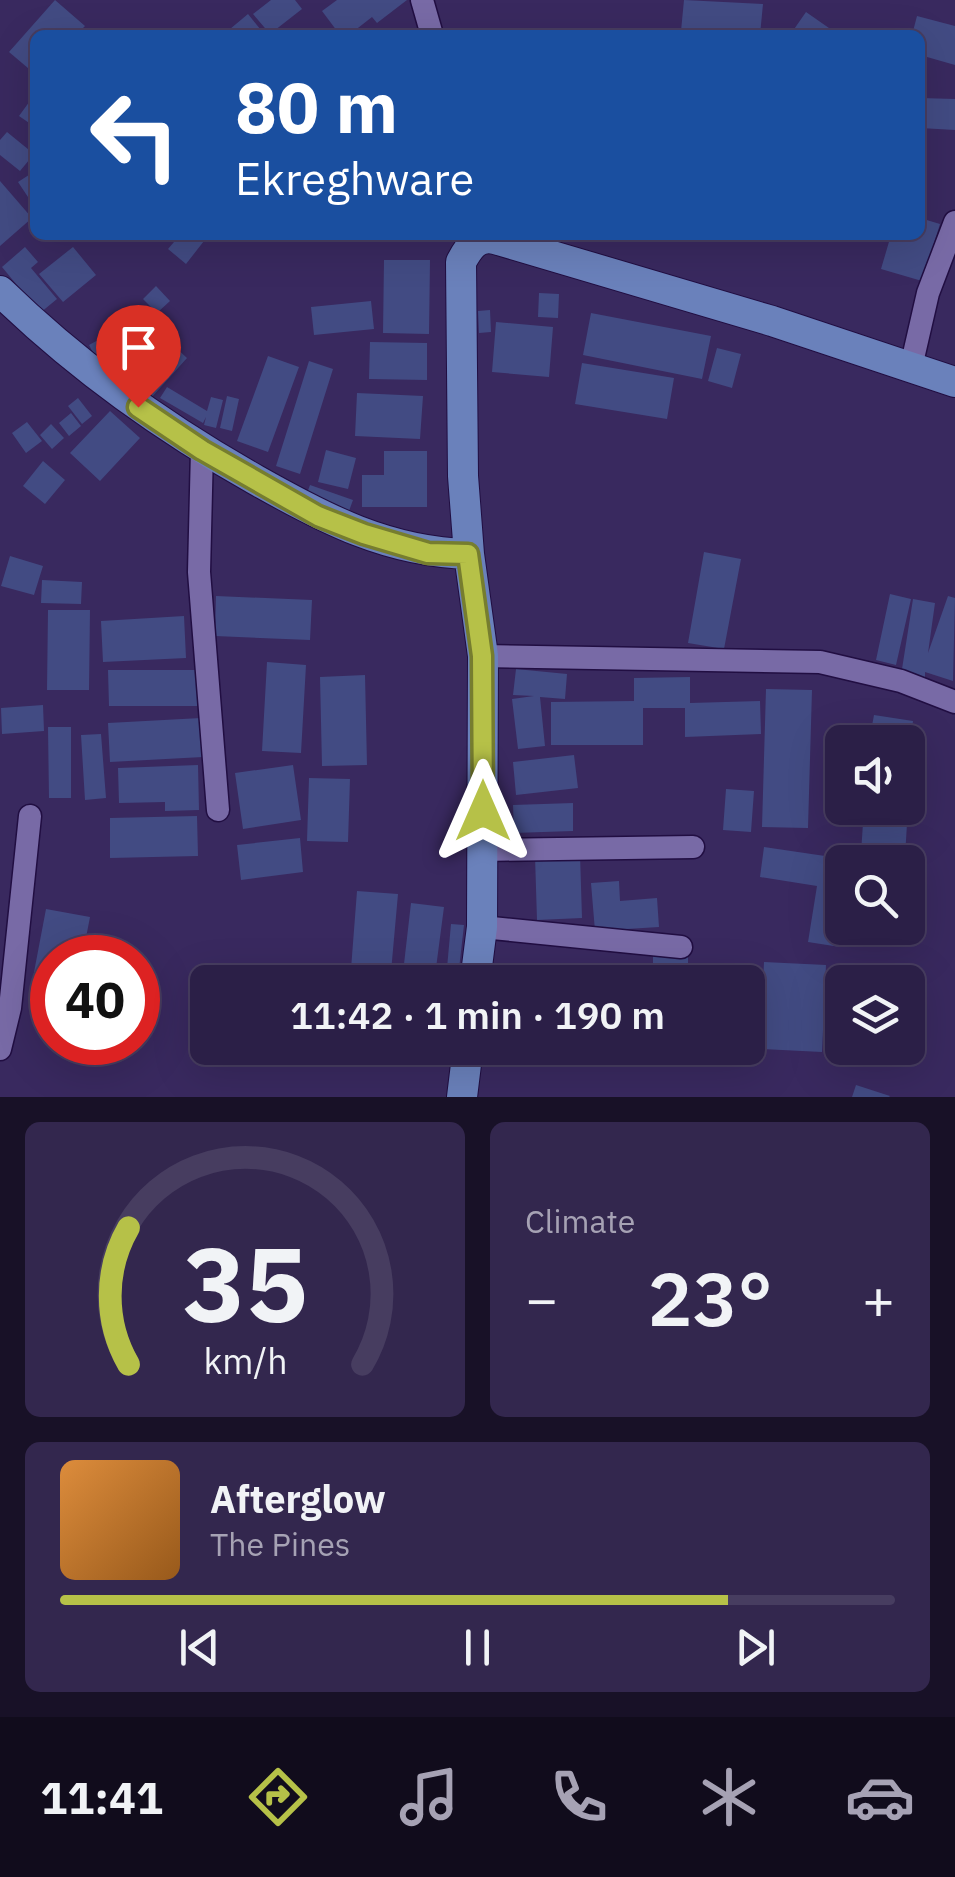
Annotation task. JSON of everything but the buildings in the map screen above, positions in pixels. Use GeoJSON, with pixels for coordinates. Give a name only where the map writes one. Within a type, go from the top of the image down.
{"type":"FeatureCollection","features":[{"type":"Feature","properties":{"kind":"street"},"geometry":{"type":"LineString","coordinates":[[422,0],[431,30]]}},
{"type":"Feature","properties":{"kind":"street"},"geometry":{"type":"LineString","coordinates":[[911,367],[928,293],[955,222]]}},
{"type":"Feature","properties":{"kind":"street"},"geometry":{"type":"LineString","coordinates":[[476,240],[461,262],[463,476],[468,554],[482,656],[482,927],[478,965]]}},
{"type":"Feature","properties":{"kind":"street"},"geometry":{"type":"LineString","coordinates":[[498,240],[772,321],[955,382]]}},
{"type":"Feature","properties":{"kind":"street"},"geometry":{"type":"LineString","coordinates":[[0,290],[106,386],[202,450],[318,516],[428,553],[468,554]]}},
{"type":"Feature","properties":{"kind":"street"},"geometry":{"type":"LineString","coordinates":[[202,450],[199,572],[218,810]]}},
{"type":"Feature","properties":{"kind":"street"},"geometry":{"type":"LineString","coordinates":[[482,656],[820,662],[901,681],[955,702]]}},
{"type":"Feature","properties":{"kind":"street"},"geometry":{"type":"LineString","coordinates":[[0,1048],[10,1008],[30,816]]}},
{"type":"Feature","properties":{"kind":"street"},"geometry":{"type":"LineString","coordinates":[[483,850],[693,847]]}},
{"type":"Feature","properties":{"kind":"street"},"geometry":{"type":"LineString","coordinates":[[482,927],[681,947]]}},
{"type":"Feature","properties":{"kind":"street"},"geometry":{"type":"LineString","coordinates":[[462,1097],[466,1065]]}},
{"type":"Feature","properties":{"kind":"route"},"geometry":{"type":"LineString","coordinates":[[138,407],[202,450],[318,516],[428,553],[468,554],[482,656],[483,811]]}}]}
